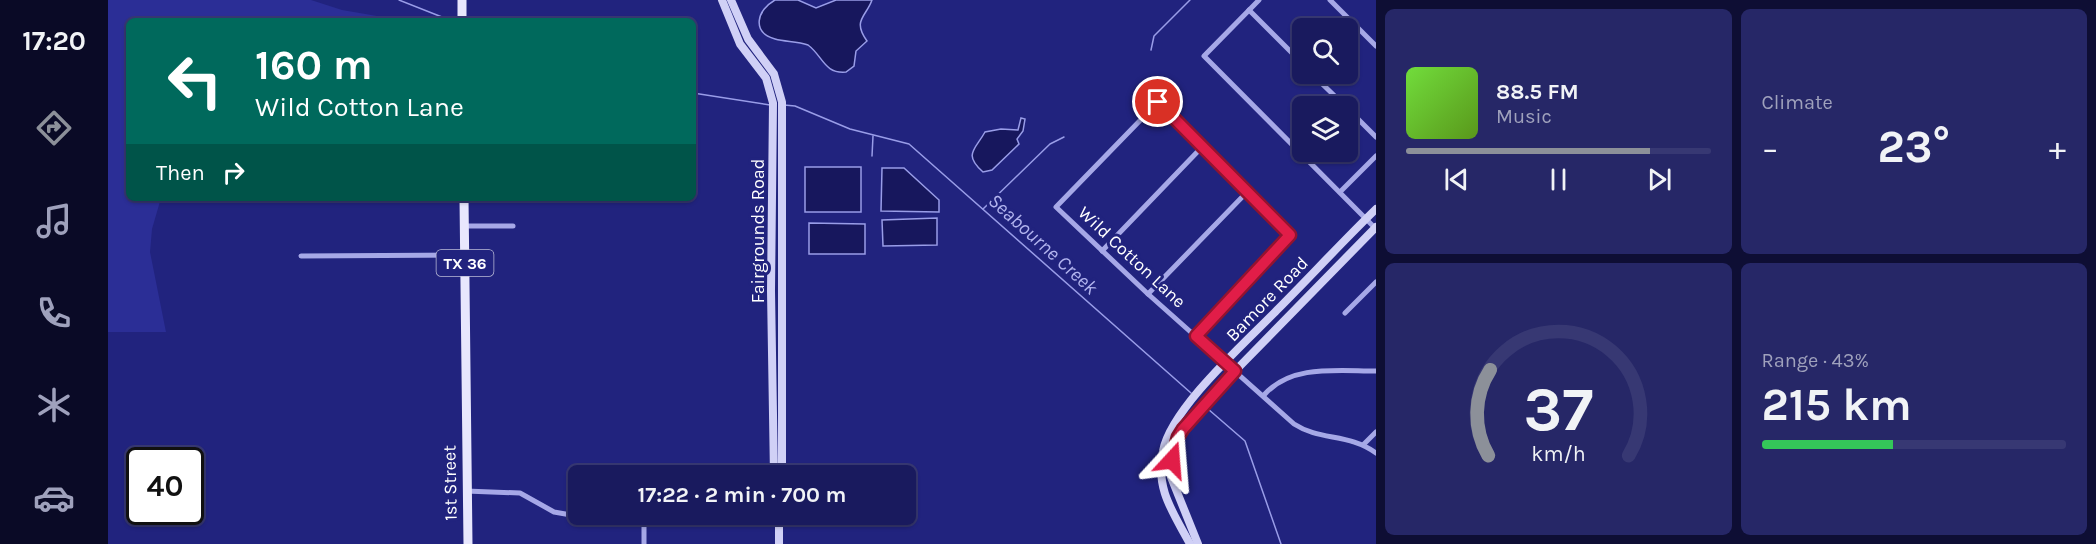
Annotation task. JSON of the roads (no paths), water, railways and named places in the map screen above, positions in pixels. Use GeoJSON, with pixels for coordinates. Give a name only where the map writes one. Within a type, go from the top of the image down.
{"type":"FeatureCollection","features":[{"type":"Feature","properties":{"kind":"main road"},"geometry":{"type":"LineString","coordinates":[[462,0],[462,18]]}},
{"type":"Feature","properties":{"kind":"main road","name":"TX 36"},"geometry":{"type":"LineString","coordinates":[[464,201],[465,255]]}},
{"type":"Feature","properties":{"kind":"main road","name":"1st Street"},"geometry":{"type":"LineString","coordinates":[[465,255],[468,544]]}},
{"type":"Feature","properties":{"kind":"street","name":"Fairgrounds Road"},"geometry":{"type":"LineString","coordinates":[[722,0],[740,44],[775,89]]}},
{"type":"Feature","properties":{"kind":"street","name":"Fairgrounds Road"},"geometry":{"type":"LineString","coordinates":[[731,0],[747,39],[774,74],[778,120],[782,465]]}},
{"type":"Feature","properties":{"kind":"street"},"geometry":{"type":"LineString","coordinates":[[1259,0],[1204,56],[1376,228]]}},
{"type":"Feature","properties":{"kind":"street"},"geometry":{"type":"LineString","coordinates":[[1330,0],[1376,46]]}},
{"type":"Feature","properties":{"kind":"street"},"geometry":{"type":"LineString","coordinates":[[1249,10],[1292,53]]}},
{"type":"Feature","properties":{"kind":"street"},"geometry":{"type":"LineString","coordinates":[[1322,84],[1335,96]]}},
{"type":"Feature","properties":{"kind":"street","name":"Wild Cotton Lane"},"geometry":{"type":"LineString","coordinates":[[1203,146],[1158,102],[1056,207],[1148,294],[1308,433],[1350,439],[1364,444]]}},
{"type":"Feature","properties":{"kind":"street"},"geometry":{"type":"LineString","coordinates":[[1358,119],[1376,137]]}},
{"type":"Feature","properties":{"kind":"street","name":"Fairgrounds Road"},"geometry":{"type":"LineString","coordinates":[[774,465],[771,291],[778,120]]}},
{"type":"Feature","properties":{"kind":"street"},"geometry":{"type":"LineString","coordinates":[[1102,251],[1203,146],[1290,235],[1196,336]]}},
{"type":"Feature","properties":{"kind":"street"},"geometry":{"type":"LineString","coordinates":[[1340,192],[1376,156]]}},
{"type":"Feature","properties":{"kind":"street"},"geometry":{"type":"LineString","coordinates":[[1148,294],[1248,191]]}},
{"type":"Feature","properties":{"kind":"street","name":"Bamore Road"},"geometry":{"type":"LineString","coordinates":[[1190,544],[1167,504],[1160,473],[1165,443],[1182,412],[1226,363],[1376,209]]}},
{"type":"Feature","properties":{"kind":"street"},"geometry":{"type":"LineString","coordinates":[[464,226],[513,226]]}},
{"type":"Feature","properties":{"kind":"street","name":"Bamore Road"},"geometry":{"type":"LineString","coordinates":[[1198,544],[1171,477],[1178,437],[1235,371],[1376,228]]}},
{"type":"Feature","properties":{"kind":"street"},"geometry":{"type":"LineString","coordinates":[[301,256],[465,255]]}},
{"type":"Feature","properties":{"kind":"street"},"geometry":{"type":"LineString","coordinates":[[1345,313],[1376,282]]}},
{"type":"Feature","properties":{"kind":"street"},"geometry":{"type":"LineString","coordinates":[[1264,396],[1271,387],[1298,373],[1376,371]]}},
{"type":"Feature","properties":{"kind":"street"},"geometry":{"type":"LineString","coordinates":[[1376,432],[1364,444],[1376,453]]}},
{"type":"Feature","properties":{"kind":"street"},"geometry":{"type":"LineString","coordinates":[[466,490],[520,493],[546,509],[568,514]]}},
{"type":"Feature","properties":{"kind":"street"},"geometry":{"type":"LineString","coordinates":[[644,525],[644,544]]}},
{"type":"Feature","properties":{"kind":"street"},"geometry":{"type":"LineString","coordinates":[[779,525],[779,544]]}},
{"type":"Feature","properties":{"kind":"waterway","name":"Seabourne Creek"},"geometry":{"type":"LineString","coordinates":[[399,0],[444,18]]}},
{"type":"Feature","properties":{"kind":"waterway"},"geometry":{"type":"LineString","coordinates":[[1151,50],[1154,36],[1190,0]]}},
{"type":"Feature","properties":{"kind":"waterway","name":"Seabourne Creek"},"geometry":{"type":"LineString","coordinates":[[696,93],[770,105]]}},
{"type":"Feature","properties":{"kind":"waterway","name":"Seabourne Creek"},"geometry":{"type":"LineString","coordinates":[[784,105],[795,106],[850,129],[909,144],[1191,393]]}},
{"type":"Feature","properties":{"kind":"waterway"},"geometry":{"type":"LineString","coordinates":[[872,156],[873,136]]}},
{"type":"Feature","properties":{"kind":"waterway"},"geometry":{"type":"LineString","coordinates":[[983,209],[1050,144],[1064,137]]}},
{"type":"Feature","properties":{"kind":"waterway","name":"Seabourne Creek"},"geometry":{"type":"LineString","coordinates":[[1208,409],[1245,441],[1281,544]]}}]}
